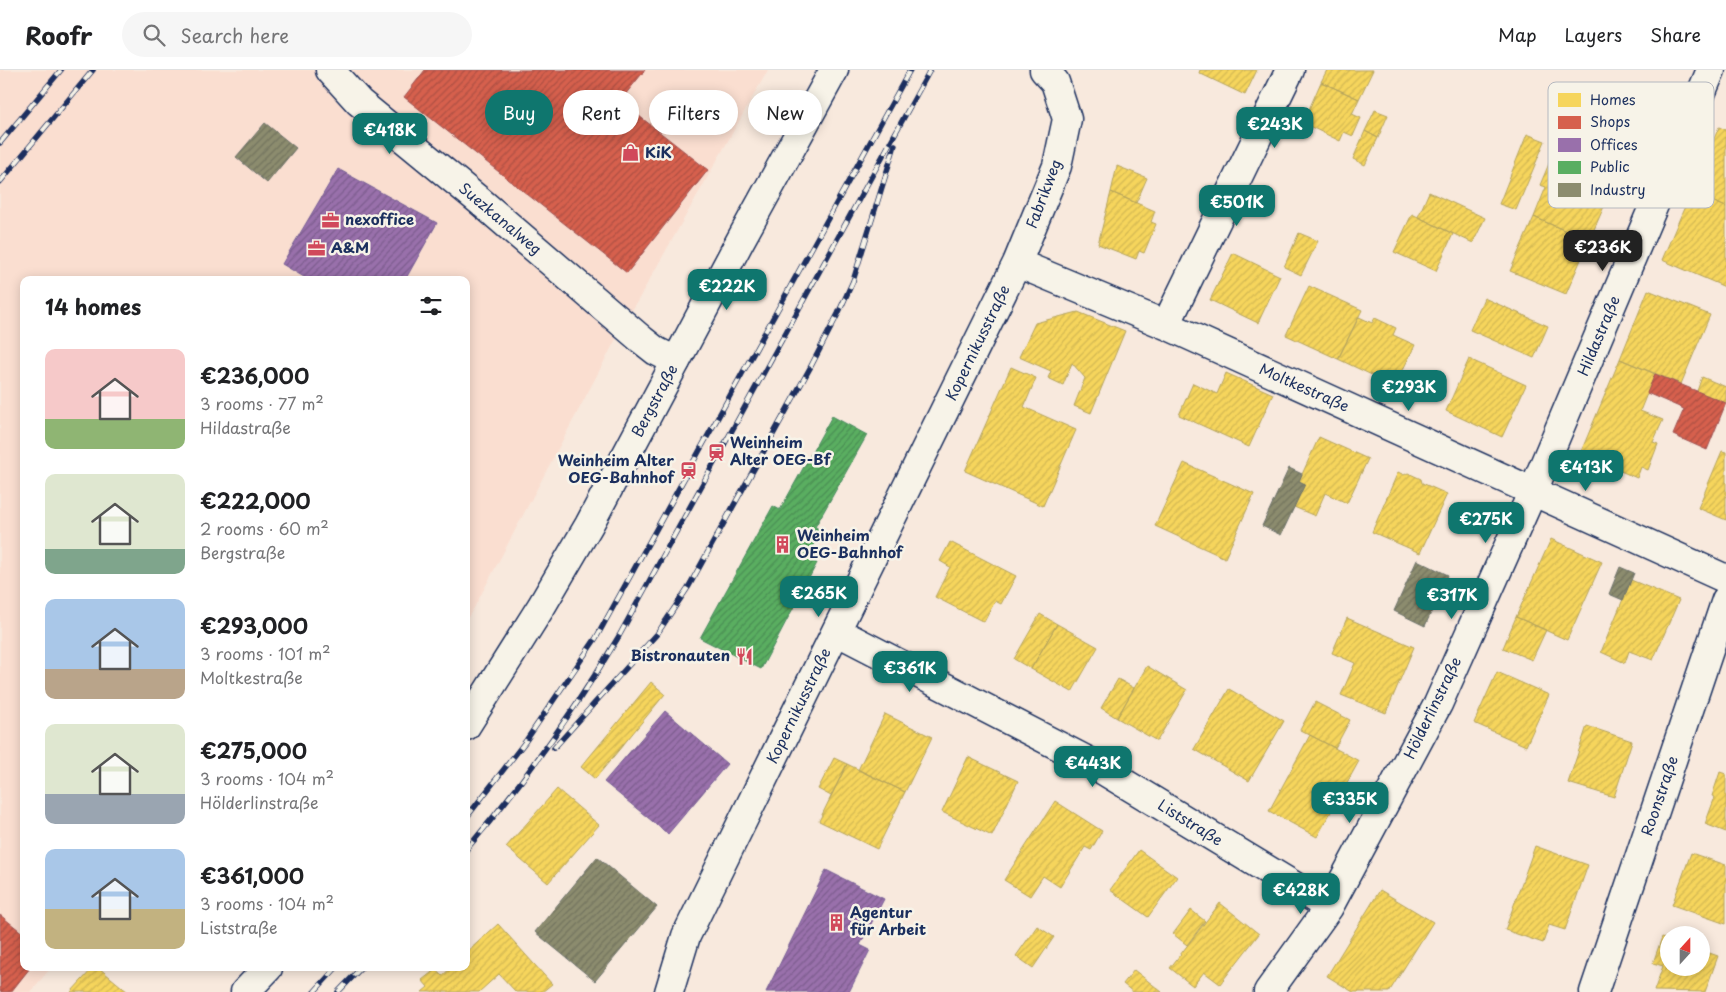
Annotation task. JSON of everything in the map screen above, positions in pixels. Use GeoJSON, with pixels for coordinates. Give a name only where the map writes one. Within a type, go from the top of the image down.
{"type":"FeatureCollection","features":[{"type":"Feature","properties":{"kind":"street","name":"Suezkanalweg"},"geometry":{"type":"LineString","coordinates":[[330,70],[359,102],[481,202],[642,340],[676,361]]}},
{"type":"Feature","properties":{"kind":"street","name":"Bergstraße"},"geometry":{"type":"LineString","coordinates":[[470,720],[576,549],[834,70]]}},
{"type":"Feature","properties":{"kind":"street","name":"Fabrikweg"},"geometry":{"type":"LineString","coordinates":[[1017,263],[1057,166],[1066,119],[1055,82],[1044,70]]}},
{"type":"Feature","properties":{"kind":"street"},"geometry":{"type":"LineString","coordinates":[[1166,325],[1290,70]]}},
{"type":"Feature","properties":{"kind":"street","name":"Hildastraße"},"geometry":{"type":"LineString","coordinates":[[1706,82],[1711,70]]}},
{"type":"Feature","properties":{"kind":"street","name":"Hildastraße"},"geometry":{"type":"LineString","coordinates":[[1533,491],[1653,208]]}},
{"type":"Feature","properties":{"kind":"street","name":"Moltkestraße"},"geometry":{"type":"LineString","coordinates":[[1017,263],[1166,325],[1726,579]]}},
{"type":"Feature","properties":{"kind":"street","name":"Kopernikusstraße"},"geometry":{"type":"LineString","coordinates":[[669,992],[686,936],[1017,263]]}},
{"type":"Feature","properties":{"kind":"street","name":"Hölderlinstraße"},"geometry":{"type":"LineString","coordinates":[[1268,992],[1329,907],[1438,704],[1533,491]]}},
{"type":"Feature","properties":{"kind":"street","name":"Roonstraße"},"geometry":{"type":"LineString","coordinates":[[1594,992],[1726,600]]}},
{"type":"Feature","properties":{"kind":"street","name":"Liststraße"},"geometry":{"type":"LineString","coordinates":[[836,631],[1086,760],[1329,907]]}},
{"type":"Feature","properties":{"kind":"street"},"geometry":{"type":"LineString","coordinates":[[245,992],[265,971]]}},
{"type":"Feature","properties":{"kind":"shaded area"},"geometry":{"type":"Polygon","coordinates":[[[0,70],[768,70],[757,90],[748,90],[748,105],[738,123],[738,90],[649,90],[649,135],[731,135],[616,339],[470,614],[470,276],[20,276],[20,971],[48,971],[30,992],[0,992],[0,70]]]}},
{"type":"Feature","properties":{"kind":"building: Homes"},"geometry":{"type":"Polygon","coordinates":[[[1200,70],[1257,70],[1245,95],[1199,73],[1200,70]]]}},
{"type":"Feature","properties":{"kind":"building: Homes"},"geometry":{"type":"Polygon","coordinates":[[[1327,70],[1373,70],[1359,99],[1321,82],[1327,70]]]}},
{"type":"Feature","properties":{"kind":"building: Homes"},"geometry":{"type":"Polygon","coordinates":[[[1321,82],[1359,99],[1352,114],[1361,118],[1353,136],[1344,132],[1340,141],[1303,123],[1321,82]]]}},
{"type":"Feature","properties":{"kind":"building: Homes"},"geometry":{"type":"Polygon","coordinates":[[[1375,110],[1388,115],[1378,138],[1365,131],[1375,110]]]}},
{"type":"Feature","properties":{"kind":"building: Homes"},"geometry":{"type":"Polygon","coordinates":[[[1719,127],[1726,130],[1726,207],[1714,202],[1714,139],[1719,127]]]}},
{"type":"Feature","properties":{"kind":"building: Homes"},"geometry":{"type":"Polygon","coordinates":[[[1365,131],[1378,138],[1365,165],[1353,159],[1365,131]]]}},
{"type":"Feature","properties":{"kind":"building: Homes"},"geometry":{"type":"Polygon","coordinates":[[[1527,134],[1545,141],[1516,210],[1499,204],[1527,134]]]}},
{"type":"Feature","properties":{"kind":"building: Homes"},"geometry":{"type":"Polygon","coordinates":[[[1117,166],[1147,178],[1136,203],[1111,192],[1117,166]]]}},
{"type":"Feature","properties":{"kind":"building: Homes"},"geometry":{"type":"Polygon","coordinates":[[[1548,166],[1548,208],[1603,208],[1589,241],[1534,217],[1546,187],[1540,185],[1548,166]]]}},
{"type":"Feature","properties":{"kind":"building: Homes"},"geometry":{"type":"Polygon","coordinates":[[[1111,192],[1155,211],[1151,222],[1156,224],[1144,253],[1139,251],[1136,259],[1098,244],[1111,192]]]}},
{"type":"Feature","properties":{"kind":"building: Homes"},"geometry":{"type":"Polygon","coordinates":[[[1429,192],[1485,218],[1473,243],[1418,217],[1429,192]]]}},
{"type":"Feature","properties":{"kind":"building: Homes"},"geometry":{"type":"Polygon","coordinates":[[[1714,202],[1726,207],[1725,287],[1662,260],[1684,208],[1714,208],[1714,202]]]}},
{"type":"Feature","properties":{"kind":"building: Homes"},"geometry":{"type":"Polygon","coordinates":[[[1412,214],[1453,234],[1436,271],[1394,252],[1412,214]]]}},
{"type":"Feature","properties":{"kind":"building: Homes"},"geometry":{"type":"Polygon","coordinates":[[[1534,217],[1589,241],[1566,294],[1510,271],[1534,217]]]}},
{"type":"Feature","properties":{"kind":"building: Homes"},"geometry":{"type":"Polygon","coordinates":[[[1299,233],[1318,241],[1301,275],[1284,267],[1299,233]]]}},
{"type":"Feature","properties":{"kind":"building: Homes"},"geometry":{"type":"Polygon","coordinates":[[[1233,253],[1280,276],[1258,323],[1210,300],[1233,253]]]}},
{"type":"Feature","properties":{"kind":"building: Homes"},"geometry":{"type":"Polygon","coordinates":[[[1309,286],[1362,310],[1338,359],[1286,335],[1309,286]]]}},
{"type":"Feature","properties":{"kind":"building: Homes"},"geometry":{"type":"Polygon","coordinates":[[[1648,290],[1710,315],[1681,384],[1620,359],[1648,290]]]}},
{"type":"Feature","properties":{"kind":"building: Homes"},"geometry":{"type":"Polygon","coordinates":[[[1484,298],[1548,326],[1534,358],[1470,330],[1484,298]]]}},
{"type":"Feature","properties":{"kind":"building: Homes"},"geometry":{"type":"Polygon","coordinates":[[[1078,312],[1125,331],[1091,413],[1074,406],[1085,378],[1072,363],[1063,385],[1048,378],[1051,371],[1019,357],[1035,323],[1078,312]]]}},
{"type":"Feature","properties":{"kind":"building: Homes"},"geometry":{"type":"Polygon","coordinates":[[[1359,317],[1372,323],[1375,318],[1396,328],[1393,335],[1415,345],[1395,386],[1338,359],[1359,317]]]}},
{"type":"Feature","properties":{"kind":"building: Homes"},"geometry":{"type":"Polygon","coordinates":[[[1469,359],[1526,385],[1502,437],[1446,411],[1469,359]]]}},
{"type":"Feature","properties":{"kind":"building: Homes"},"geometry":{"type":"Polygon","coordinates":[[[1620,359],[1655,374],[1640,411],[1663,420],[1653,442],[1658,444],[1648,470],[1641,467],[1637,478],[1580,454],[1620,359]]]}},
{"type":"Feature","properties":{"kind":"building: Homes"},"geometry":{"type":"Polygon","coordinates":[[[1011,367],[1036,378],[1024,407],[1076,430],[1043,506],[965,471],[1011,367]]]}},
{"type":"Feature","properties":{"kind":"building: Homes"},"geometry":{"type":"Polygon","coordinates":[[[1226,373],[1273,394],[1249,447],[1179,415],[1193,383],[1217,394],[1226,373]]]}},
{"type":"Feature","properties":{"kind":"building: Homes"},"geometry":{"type":"Polygon","coordinates":[[[1702,377],[1726,387],[1726,403],[1697,391],[1702,377]]]}},
{"type":"Feature","properties":{"kind":"building: Homes"},"geometry":{"type":"Polygon","coordinates":[[[1319,437],[1368,459],[1347,503],[1325,493],[1315,516],[1294,507],[1305,484],[1299,481],[1319,437]]]}},
{"type":"Feature","properties":{"kind":"building: Homes"},"geometry":{"type":"Polygon","coordinates":[[[1722,451],[1726,452],[1726,520],[1698,508],[1722,451]]]}},
{"type":"Feature","properties":{"kind":"building: Homes"},"geometry":{"type":"Polygon","coordinates":[[[1184,463],[1254,494],[1225,558],[1155,526],[1184,463]]]}},
{"type":"Feature","properties":{"kind":"building: Homes"},"geometry":{"type":"Polygon","coordinates":[[[1398,472],[1404,475],[1408,473],[1421,479],[1422,483],[1447,494],[1420,553],[1372,532],[1398,472]]]}},
{"type":"Feature","properties":{"kind":"building: Homes"},"geometry":{"type":"Polygon","coordinates":[[[1551,539],[1602,562],[1567,640],[1516,617],[1551,539]]]}},
{"type":"Feature","properties":{"kind":"building: Homes"},"geometry":{"type":"Polygon","coordinates":[[[950,542],[1016,576],[1001,604],[995,601],[984,622],[935,597],[950,567],[940,561],[950,542]]]}},
{"type":"Feature","properties":{"kind":"building: Homes"},"geometry":{"type":"Polygon","coordinates":[[[1631,580],[1679,600],[1653,660],[1629,651],[1625,663],[1601,652],[1631,580]]]}},
{"type":"Feature","properties":{"kind":"building: Homes"},"geometry":{"type":"Polygon","coordinates":[[[1040,614],[1057,624],[1031,669],[1014,659],[1040,614]]]}},
{"type":"Feature","properties":{"kind":"building: Homes"},"geometry":{"type":"Polygon","coordinates":[[[1516,617],[1546,630],[1532,660],[1503,648],[1516,617]]]}},
{"type":"Feature","properties":{"kind":"building: Homes"},"geometry":{"type":"Polygon","coordinates":[[[1347,618],[1414,647],[1386,713],[1341,695],[1355,663],[1332,653],[1347,618]]]}},
{"type":"Feature","properties":{"kind":"building: Homes"},"geometry":{"type":"Polygon","coordinates":[[[1057,624],[1098,647],[1072,692],[1031,669],[1057,624]]]}},
{"type":"Feature","properties":{"kind":"building: Homes"},"geometry":{"type":"Polygon","coordinates":[[[1147,666],[1187,690],[1157,741],[1117,718],[1147,666]]]}},
{"type":"Feature","properties":{"kind":"building: Homes"},"geometry":{"type":"Polygon","coordinates":[[[1497,672],[1549,695],[1526,746],[1474,723],[1497,672]]]}},
{"type":"Feature","properties":{"kind":"building: Homes"},"geometry":{"type":"Polygon","coordinates":[[[1118,679],[1134,688],[1117,718],[1101,708],[1118,679]]]}},
{"type":"Feature","properties":{"kind":"building: Homes"},"geometry":{"type":"Polygon","coordinates":[[[651,682],[665,694],[595,779],[581,767],[651,682]]]}},
{"type":"Feature","properties":{"kind":"building: Homes"},"geometry":{"type":"Polygon","coordinates":[[[1229,689],[1284,721],[1249,781],[1194,749],[1229,689]]]}},
{"type":"Feature","properties":{"kind":"building: Homes"},"geometry":{"type":"Polygon","coordinates":[[[1315,702],[1350,720],[1335,748],[1300,730],[1315,702]]]}},
{"type":"Feature","properties":{"kind":"building: Homes"},"geometry":{"type":"Polygon","coordinates":[[[885,714],[932,737],[905,792],[858,770],[885,714]]]}},
{"type":"Feature","properties":{"kind":"building: Homes"},"geometry":{"type":"Polygon","coordinates":[[[1587,726],[1632,741],[1614,797],[1568,783],[1587,726]]]}},
{"type":"Feature","properties":{"kind":"building: Homes"},"geometry":{"type":"Polygon","coordinates":[[[1310,735],[1359,761],[1317,837],[1269,811],[1310,735]]]}},
{"type":"Feature","properties":{"kind":"building: Homes"},"geometry":{"type":"Polygon","coordinates":[[[968,757],[1018,781],[992,836],[942,812],[968,757]]]}},
{"type":"Feature","properties":{"kind":"building: Homes"},"geometry":{"type":"Polygon","coordinates":[[[834,758],[847,764],[831,796],[818,789],[834,758]]]}},
{"type":"Feature","properties":{"kind":"building: Homes"},"geometry":{"type":"Polygon","coordinates":[[[847,764],[905,792],[877,849],[819,821],[847,764]]]}},
{"type":"Feature","properties":{"kind":"building: Homes"},"geometry":{"type":"Polygon","coordinates":[[[1720,772],[1726,774],[1726,832],[1705,824],[1715,797],[1712,796],[1720,772]]]}},
{"type":"Feature","properties":{"kind":"building: Homes"},"geometry":{"type":"Polygon","coordinates":[[[557,789],[599,825],[548,883],[506,847],[557,789]]]}},
{"type":"Feature","properties":{"kind":"building: Homes"},"geometry":{"type":"Polygon","coordinates":[[[1055,801],[1102,831],[1091,850],[1085,847],[1060,887],[1043,876],[1030,896],[1004,880],[1055,801]]]}},
{"type":"Feature","properties":{"kind":"building: Homes"},"geometry":{"type":"Polygon","coordinates":[[[1535,846],[1588,865],[1565,930],[1549,925],[1543,943],[1505,930],[1535,846]]]}},
{"type":"Feature","properties":{"kind":"building: Homes"},"geometry":{"type":"Polygon","coordinates":[[[1139,850],[1177,877],[1148,917],[1110,890],[1139,850]]]}},
{"type":"Feature","properties":{"kind":"building: Homes"},"geometry":{"type":"Polygon","coordinates":[[[1691,853],[1726,865],[1726,924],[1672,905],[1691,853]]]}},
{"type":"Feature","properties":{"kind":"building: Homes"},"geometry":{"type":"Polygon","coordinates":[[[1380,890],[1433,922],[1389,992],[1353,992],[1327,976],[1380,890]]]}},
{"type":"Feature","properties":{"kind":"building: Homes"},"geometry":{"type":"Polygon","coordinates":[[[1220,903],[1259,934],[1220,984],[1204,972],[1193,986],[1170,968],[1220,903]]]}},
{"type":"Feature","properties":{"kind":"building: Homes"},"geometry":{"type":"Polygon","coordinates":[[[1191,910],[1205,921],[1187,945],[1173,934],[1191,910]]]}},
{"type":"Feature","properties":{"kind":"building: Homes"},"geometry":{"type":"Polygon","coordinates":[[[498,924],[552,984],[542,992],[516,992],[499,974],[479,992],[422,992],[428,987],[422,980],[433,971],[438,971],[442,976],[448,971],[470,971],[470,949],[498,924]]]}},
{"type":"Feature","properties":{"kind":"building: Homes"},"geometry":{"type":"Polygon","coordinates":[[[1037,926],[1054,937],[1033,968],[1016,956],[1037,926]]]}},
{"type":"Feature","properties":{"kind":"building: Homes"},"geometry":{"type":"Polygon","coordinates":[[[1660,943],[1660,965],[1653,963],[1660,943]]]}},
{"type":"Feature","properties":{"kind":"building: Homes"},"geometry":{"type":"Polygon","coordinates":[[[1710,953],[1718,956],[1705,992],[1654,991],[1660,974],[1660,976],[1710,976],[1710,953]]]}},
{"type":"Feature","properties":{"kind":"building: Homes"},"geometry":{"type":"Polygon","coordinates":[[[1134,970],[1162,992],[1133,992],[1123,984],[1134,970]]]}},
{"type":"Feature","properties":{"kind":"building: Homes"},"geometry":{"type":"Polygon","coordinates":[[[90,971],[103,971],[128,992],[71,992],[90,971]]]}},
{"type":"Feature","properties":{"kind":"building: Shops"},"geometry":{"type":"Polygon","coordinates":[[[425,70],[645,70],[629,90],[563,90],[563,135],[639,135],[639,116],[649,124],[649,135],[663,135],[708,170],[627,273],[404,97],[425,70]]]}},
{"type":"Feature","properties":{"kind":"building: Shops"},"geometry":{"type":"Polygon","coordinates":[[[1655,374],[1726,403],[1707,450],[1673,435],[1684,409],[1647,393],[1655,374]]]}},
{"type":"Feature","properties":{"kind":"building: Shops"},"geometry":{"type":"Polygon","coordinates":[[[0,915],[20,931],[20,971],[28,971],[11,992],[0,992],[0,915]]]}},
{"type":"Feature","properties":{"kind":"building: Offices"},"geometry":{"type":"Polygon","coordinates":[[[338,169],[437,223],[407,276],[302,276],[282,264],[338,169]]]}},
{"type":"Feature","properties":{"kind":"building: Offices"},"geometry":{"type":"Polygon","coordinates":[[[665,711],[727,764],[668,834],[604,782],[665,711]]]}},
{"type":"Feature","properties":{"kind":"building: Offices","name":"Agentur für Arbeit"},"geometry":{"type":"Polygon","coordinates":[[[826,870],[884,899],[860,945],[870,950],[849,992],[838,990],[837,992],[766,992],[826,870]]]}},
{"type":"Feature","properties":{"kind":"building: Public","name":"Weinheim OEG-Bahnhof"},"geometry":{"type":"Polygon","coordinates":[[[832,416],[867,435],[815,527],[821,530],[807,557],[817,563],[761,669],[700,638],[773,506],[780,510],[832,416]]]}},
{"type":"Feature","properties":{"kind":"building: Industry"},"geometry":{"type":"Polygon","coordinates":[[[265,123],[296,148],[267,183],[236,157],[265,123]]]}},
{"type":"Feature","properties":{"kind":"building: Industry"},"geometry":{"type":"Polygon","coordinates":[[[1289,468],[1302,474],[1299,481],[1305,484],[1281,535],[1262,526],[1289,468]]]}},
{"type":"Feature","properties":{"kind":"building: Industry"},"geometry":{"type":"Polygon","coordinates":[[[1417,560],[1448,575],[1425,626],[1394,611],[1417,560]]]}},
{"type":"Feature","properties":{"kind":"building: Industry"},"geometry":{"type":"Polygon","coordinates":[[[1620,567],[1634,573],[1623,600],[1609,594],[1620,567]]]}},
{"type":"Feature","properties":{"kind":"building: Industry"},"geometry":{"type":"Polygon","coordinates":[[[597,857],[657,907],[595,981],[535,932],[597,857]]]}},
{"type":"Feature","properties":{"kind":"railway"},"geometry":{"type":"LineString","coordinates":[[0,143],[61,70]]}},
{"type":"Feature","properties":{"kind":"railway"},"geometry":{"type":"LineString","coordinates":[[0,182],[93,70]]}},
{"type":"Feature","properties":{"kind":"railway"},"geometry":{"type":"LineString","coordinates":[[470,813],[525,742],[596,638],[910,70]]}},
{"type":"Feature","properties":{"kind":"railway"},"geometry":{"type":"LineString","coordinates":[[470,845],[508,799],[547,746],[619,636],[930,70]]}},
{"type":"Feature","properties":{"kind":"railway"},"geometry":{"type":"LineString","coordinates":[[554,748],[657,634],[689,586],[838,314],[853,281],[895,145]]}},
{"type":"Feature","properties":{"kind":"railway"},"geometry":{"type":"LineString","coordinates":[[314,992],[333,971]]}},
{"type":"Feature","properties":{"kind":"railway"},"geometry":{"type":"LineString","coordinates":[[338,992],[358,971]]}},
{"type":"Feature","properties":{"kind":"place","name":"KiK"},"geometry":{"type":"Point","coordinates":[631,153]}},
{"type":"Feature","properties":{"kind":"place","name":"nexoffice"},"geometry":{"type":"Point","coordinates":[331,220]}},
{"type":"Feature","properties":{"kind":"place","name":"A&M"},"geometry":{"type":"Point","coordinates":[317,248]}},
{"type":"Feature","properties":{"kind":"place","name":"Weinheim Alter OEG-Bf"},"geometry":{"type":"Point","coordinates":[716,452]}},
{"type":"Feature","properties":{"kind":"place","name":"Weinheim Alter OEG-Bahnhof"},"geometry":{"type":"Point","coordinates":[688,470]}},
{"type":"Feature","properties":{"kind":"place","name":"Weinheim OEG-Bahnhof"},"geometry":{"type":"Point","coordinates":[783,545]}},
{"type":"Feature","properties":{"kind":"place","name":"Bistronauten"},"geometry":{"type":"Point","coordinates":[744,656]}},
{"type":"Feature","properties":{"kind":"place","name":"Agentur für Arbeit"},"geometry":{"type":"Point","coordinates":[836,922]}}]}
